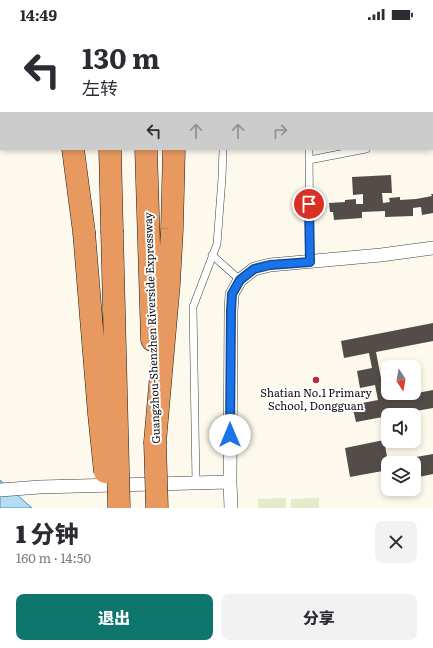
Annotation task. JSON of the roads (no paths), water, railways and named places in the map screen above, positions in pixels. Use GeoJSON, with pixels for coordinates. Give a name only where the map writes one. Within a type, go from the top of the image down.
{"type":"FeatureCollection","features":[{"type":"Feature","properties":{"kind":"highway"},"geometry":{"type":"LineString","coordinates":[[73,150],[84,232],[99,414],[111,508]]}},
{"type":"Feature","properties":{"kind":"highway"},"geometry":{"type":"LineString","coordinates":[[110,150],[119,508]]}},
{"type":"Feature","properties":{"kind":"highway","name":"Guangzhou-Shenzhen Riverside Expressway"},"geometry":{"type":"LineString","coordinates":[[146,150],[157,508]]}},
{"type":"Feature","properties":{"kind":"highway"},"geometry":{"type":"LineString","coordinates":[[155,442],[168,291],[172,229],[174,150]]}},
{"type":"Feature","properties":{"kind":"street"},"geometry":{"type":"LineString","coordinates":[[231,508],[231,311],[232,294],[240,280],[254,269],[270,265],[381,255],[433,248]]}},
{"type":"Feature","properties":{"kind":"street"},"geometry":{"type":"LineString","coordinates":[[0,490],[40,487],[230,482]]}},
{"type":"Feature","properties":{"kind":"lane"},"geometry":{"type":"LineString","coordinates":[[196,483],[193,307],[216,244],[223,150]]}},
{"type":"Feature","properties":{"kind":"lane"},"geometry":{"type":"LineString","coordinates":[[308,150],[310,262]]}},
{"type":"Feature","properties":{"kind":"lane"},"geometry":{"type":"LineString","coordinates":[[309,160],[361,150]]}},
{"type":"Feature","properties":{"kind":"lane"},"geometry":{"type":"LineString","coordinates":[[212,255],[240,280]]}},
{"type":"Feature","properties":{"kind":"water"},"geometry":{"type":"Polygon","coordinates":[[[0,480],[32,508],[0,508],[0,480]]]}},
{"type":"Feature","properties":{"kind":"place","name":"Shatian No.1 Primary School, Dongguan"},"geometry":{"type":"Point","coordinates":[316,380]}}]}
